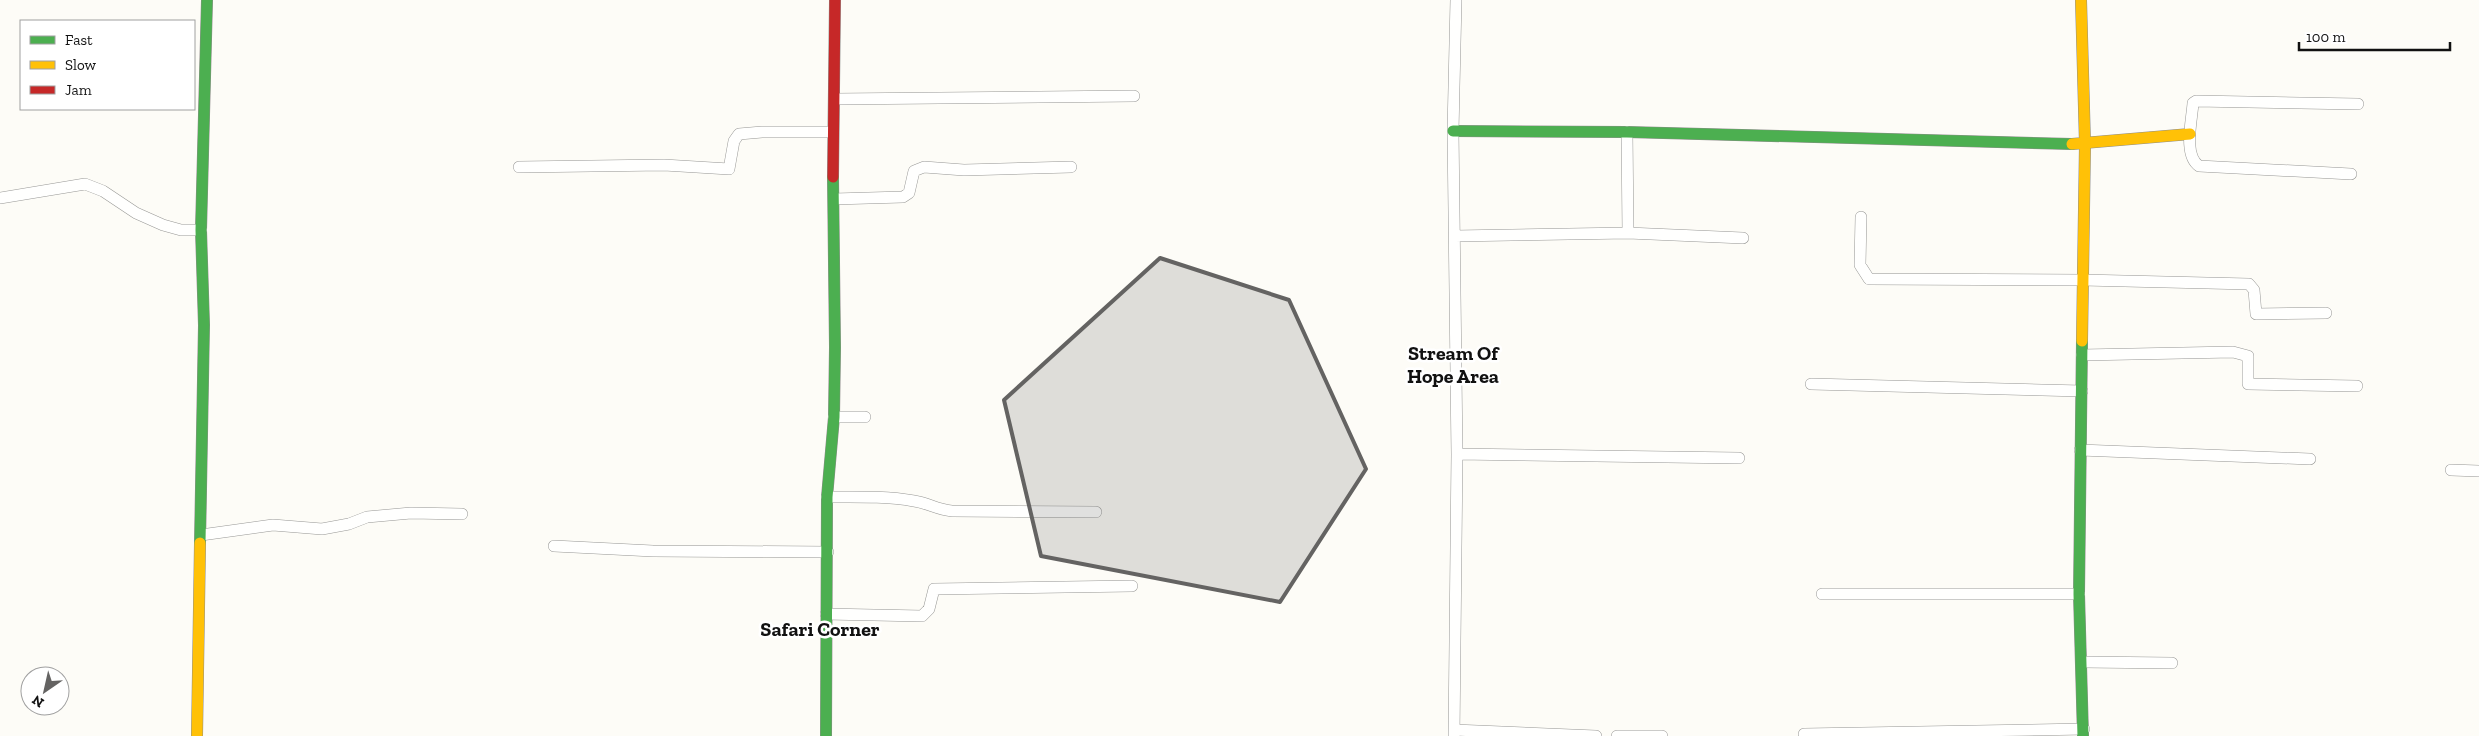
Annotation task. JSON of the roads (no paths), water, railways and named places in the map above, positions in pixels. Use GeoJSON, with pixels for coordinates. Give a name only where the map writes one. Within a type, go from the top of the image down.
{"type":"FeatureCollection","features":[{"type":"Feature","properties":{"kind":"street"},"geometry":{"type":"LineString","coordinates":[[197,736],[204,325],[201,230],[207,0]]}},
{"type":"Feature","properties":{"kind":"street"},"geometry":{"type":"LineString","coordinates":[[826,736],[827,497],[834,417],[833,132],[835,0]]}},
{"type":"Feature","properties":{"kind":"street"},"geometry":{"type":"LineString","coordinates":[[1456,0],[1453,131],[1457,454],[1454,733],[1596,736]]}},
{"type":"Feature","properties":{"kind":"street"},"geometry":{"type":"LineString","coordinates":[[1804,734],[2084,732],[2079,594],[2085,144],[2081,0]]}},
{"type":"Feature","properties":{"kind":"street"},"geometry":{"type":"LineString","coordinates":[[835,99],[1134,96]]}},
{"type":"Feature","properties":{"kind":"street"},"geometry":{"type":"LineString","coordinates":[[2351,174],[2204,168],[2194,163],[2190,134],[2193,103],[2196,101],[2358,104]]}},
{"type":"Feature","properties":{"kind":"street"},"geometry":{"type":"LineString","coordinates":[[1453,131],[1627,132],[2085,144],[2190,134]]}},
{"type":"Feature","properties":{"kind":"street"},"geometry":{"type":"LineString","coordinates":[[519,168],[664,166],[729,169],[734,141],[739,134],[762,132],[833,132]]}},
{"type":"Feature","properties":{"kind":"street"},"geometry":{"type":"LineString","coordinates":[[1627,132],[1628,233]]}},
{"type":"Feature","properties":{"kind":"street"},"geometry":{"type":"LineString","coordinates":[[834,199],[903,197],[909,193],[914,171],[924,166],[964,170],[1071,167]]}},
{"type":"Feature","properties":{"kind":"street"},"geometry":{"type":"LineString","coordinates":[[0,198],[85,184],[103,190],[136,213],[163,225],[181,230],[201,230]]}},
{"type":"Feature","properties":{"kind":"street"},"geometry":{"type":"LineString","coordinates":[[1862,218],[1860,265],[1863,273],[1869,279],[2083,280],[2249,284],[2254,290],[2256,314],[2326,313]]}},
{"type":"Feature","properties":{"kind":"street"},"geometry":{"type":"LineString","coordinates":[[1455,236],[1628,233],[1744,238]]}},
{"type":"Feature","properties":{"kind":"street"},"geometry":{"type":"LineString","coordinates":[[2082,355],[2233,352],[2248,356],[2248,384],[2357,386]]}},
{"type":"Feature","properties":{"kind":"street"},"geometry":{"type":"LineString","coordinates":[[1811,384],[2082,391]]}},
{"type":"Feature","properties":{"kind":"street"},"geometry":{"type":"LineString","coordinates":[[834,417],[865,417]]}},
{"type":"Feature","properties":{"kind":"street"},"geometry":{"type":"LineString","coordinates":[[2080,450],[2310,459]]}},
{"type":"Feature","properties":{"kind":"street"},"geometry":{"type":"LineString","coordinates":[[1457,454],[1739,458]]}},
{"type":"Feature","properties":{"kind":"street"},"geometry":{"type":"LineString","coordinates":[[2451,470],[2479,471]]}},
{"type":"Feature","properties":{"kind":"street"},"geometry":{"type":"LineString","coordinates":[[827,497],[898,499],[926,503],[940,510],[952,512],[1096,512]]}},
{"type":"Feature","properties":{"kind":"street"},"geometry":{"type":"LineString","coordinates":[[200,535],[274,525],[322,529],[349,524],[367,517],[411,513],[462,514]]}},
{"type":"Feature","properties":{"kind":"street"},"geometry":{"type":"LineString","coordinates":[[554,546],[634,550],[828,552]]}},
{"type":"Feature","properties":{"kind":"street"},"geometry":{"type":"LineString","coordinates":[[826,614],[922,616],[929,609],[934,589],[1132,586]]}},
{"type":"Feature","properties":{"kind":"street"},"geometry":{"type":"LineString","coordinates":[[1822,594],[2079,594]]}},
{"type":"Feature","properties":{"kind":"street"},"geometry":{"type":"LineString","coordinates":[[2082,662],[2172,663]]}},
{"type":"Feature","properties":{"kind":"street"},"geometry":{"type":"LineString","coordinates":[[1617,736],[1662,736]]}},
{"type":"Feature","properties":{"kind":"district","name":"Stream Of Hope Area"},"geometry":{"type":"Point","coordinates":[1453,364]}},
{"type":"Feature","properties":{"kind":"district","name":"Safari Corner"},"geometry":{"type":"Point","coordinates":[820,629]}}]}
